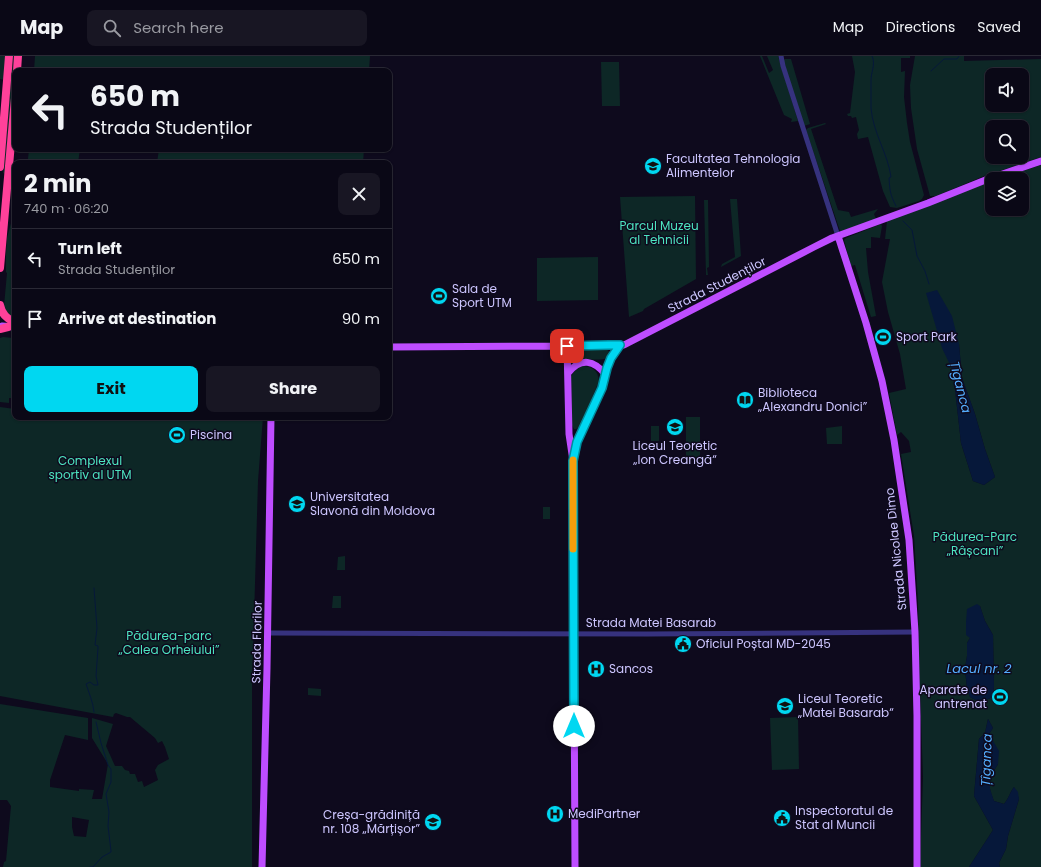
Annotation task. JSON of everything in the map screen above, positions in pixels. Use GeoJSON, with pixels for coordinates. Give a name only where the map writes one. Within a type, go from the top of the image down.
{"type":"FeatureCollection","features":[{"type":"Feature","properties":{"kind":"highway"},"geometry":{"type":"LineString","coordinates":[[0,167],[9,56]]}},
{"type":"Feature","properties":{"kind":"highway"},"geometry":{"type":"LineString","coordinates":[[17,68],[18,56]]}},
{"type":"Feature","properties":{"kind":"highway"},"geometry":{"type":"LineString","coordinates":[[0,268],[4,180],[12,120]]}},
{"type":"Feature","properties":{"kind":"highway"},"geometry":{"type":"LineString","coordinates":[[0,305],[8,326]]}},
{"type":"Feature","properties":{"kind":"main road","name":"Strada Studenților"},"geometry":{"type":"LineString","coordinates":[[392,347],[624,345],[832,238],[928,203],[992,177],[1041,161]]}},
{"type":"Feature","properties":{"kind":"main road","name":"Strada Nicolae Dimo"},"geometry":{"type":"LineString","coordinates":[[838,236],[882,381],[894,440],[909,540],[915,632],[917,867]]}},
{"type":"Feature","properties":{"kind":"main road"},"geometry":{"type":"LineString","coordinates":[[573,461],[576,446],[602,388],[611,358],[620,345]]}},
{"type":"Feature","properties":{"kind":"main road"},"geometry":{"type":"LineString","coordinates":[[567,346],[569,427],[573,461],[575,867]]}},
{"type":"Feature","properties":{"kind":"main road"},"geometry":{"type":"LineString","coordinates":[[568,372],[577,364],[589,362],[599,367],[606,375]]}},
{"type":"Feature","properties":{"kind":"main road","name":"Strada Florilor"},"geometry":{"type":"LineString","coordinates":[[262,867],[268,633],[271,420]]}},
{"type":"Feature","properties":{"kind":"main road"},"geometry":{"type":"LineString","coordinates":[[569,427],[575,431],[582,430]]}},
{"type":"Feature","properties":{"kind":"street"},"geometry":{"type":"LineString","coordinates":[[782,56],[782,66],[838,236]]}},
{"type":"Feature","properties":{"kind":"street","name":"Strada Matei Basarab"},"geometry":{"type":"LineString","coordinates":[[268,633],[915,632]]}},
{"type":"Feature","properties":{"kind":"green space"},"geometry":{"type":"Polygon","coordinates":[[[0,56],[6,56],[5,80],[0,79],[0,56]]]}},
{"type":"Feature","properties":{"kind":"green space"},"geometry":{"type":"Polygon","coordinates":[[[13,56],[15,56],[14,68],[12,68],[12,91],[5,174],[3,173],[13,56]]]}},
{"type":"Feature","properties":{"kind":"green space"},"geometry":{"type":"Polygon","coordinates":[[[35,56],[370,56],[369,68],[34,68],[35,56]]]}},
{"type":"Feature","properties":{"kind":"green space"},"geometry":{"type":"Polygon","coordinates":[[[760,56],[762,56],[769,73],[773,70],[767,56],[778,56],[798,121],[791,122],[792,119],[784,115],[760,56]]]}},
{"type":"Feature","properties":{"kind":"green space"},"geometry":{"type":"Polygon","coordinates":[[[852,56],[910,56],[910,58],[901,58],[901,72],[905,71],[904,97],[907,123],[910,142],[924,195],[919,201],[897,208],[890,207],[883,191],[868,137],[858,139],[857,134],[859,130],[856,117],[852,118],[847,114],[850,113],[855,72],[852,56]]]}},
{"type":"Feature","properties":{"kind":"green space"},"geometry":{"type":"Polygon","coordinates":[[[915,56],[964,56],[964,61],[1041,59],[1041,157],[1029,161],[1029,120],[985,120],[985,164],[1020,164],[996,172],[985,172],[985,176],[936,196],[930,196],[917,149],[911,108],[910,85],[915,56]]]}},
{"type":"Feature","properties":{"kind":"green space"},"geometry":{"type":"Polygon","coordinates":[[[785,59],[791,59],[810,124],[804,126],[783,61],[785,59]]]}},
{"type":"Feature","properties":{"kind":"green space"},"geometry":{"type":"Polygon","coordinates":[[[601,62],[619,62],[620,106],[602,106],[601,62]]]}},
{"type":"Feature","properties":{"kind":"green space"},"geometry":{"type":"Polygon","coordinates":[[[825,123],[826,124],[811,129],[838,210],[849,212],[851,217],[878,209],[874,214],[876,219],[842,231],[840,231],[806,130],[825,123]]]}},
{"type":"Feature","properties":{"kind":"green space"},"geometry":{"type":"Polygon","coordinates":[[[29,152],[80,152],[78,160],[27,160],[29,152]]]}},
{"type":"Feature","properties":{"kind":"green space"},"geometry":{"type":"Polygon","coordinates":[[[159,152],[364,152],[363,160],[157,160],[159,152]]]}},
{"type":"Feature","properties":{"kind":"green space","name":"Pădurea-Parc „Râșcani”"},"geometry":{"type":"Polygon","coordinates":[[[1041,165],[1041,867],[1000,867],[999,863],[1006,849],[1008,836],[1019,799],[1014,787],[1004,804],[994,801],[990,790],[990,778],[998,764],[989,734],[993,728],[988,719],[985,733],[979,739],[974,796],[993,830],[969,867],[920,867],[923,777],[918,602],[914,536],[901,454],[911,452],[909,441],[901,432],[897,435],[889,393],[906,389],[900,354],[888,312],[882,282],[890,239],[885,239],[887,221],[985,184],[985,216],[1029,216],[1029,172],[1020,172],[1041,165]],[[959,344],[953,371],[961,443],[973,481],[984,485],[995,477],[962,378],[959,344]],[[980,606],[967,643],[965,668],[967,689],[970,697],[981,701],[992,697],[994,687],[993,635],[985,621],[980,606]]]}},
{"type":"Feature","properties":{"kind":"green space","name":"Parcul Muzeu al Tehnicii"},"geometry":{"type":"Polygon","coordinates":[[[695,196],[696,279],[643,311],[629,317],[620,197],[695,196]]]}},
{"type":"Feature","properties":{"kind":"green space"},"geometry":{"type":"Polygon","coordinates":[[[730,199],[737,199],[741,256],[721,267],[722,264],[735,257],[730,199]]]}},
{"type":"Feature","properties":{"kind":"green space"},"geometry":{"type":"Polygon","coordinates":[[[704,200],[708,200],[708,275],[706,275],[704,200]]]}},
{"type":"Feature","properties":{"kind":"green space"},"geometry":{"type":"Polygon","coordinates":[[[12,219],[12,318],[4,306],[7,273],[7,238],[12,219]]]}},
{"type":"Feature","properties":{"kind":"green space"},"geometry":{"type":"Polygon","coordinates":[[[881,224],[880,238],[871,237],[871,248],[866,248],[868,272],[876,316],[871,317],[855,265],[851,266],[844,240],[881,224]]]}},
{"type":"Feature","properties":{"kind":"green space"},"geometry":{"type":"Polygon","coordinates":[[[598,257],[598,300],[537,301],[537,258],[598,257]]]}},
{"type":"Feature","properties":{"kind":"green space"},"geometry":{"type":"Polygon","coordinates":[[[0,338],[12,338],[12,398],[9,398],[9,403],[0,402],[0,338]]]}},
{"type":"Feature","properties":{"kind":"green space"},"geometry":{"type":"Polygon","coordinates":[[[574,349],[606,349],[611,353],[607,358],[593,360],[576,359],[571,355],[574,349]]]}},
{"type":"Feature","properties":{"kind":"green space"},"geometry":{"type":"Polygon","coordinates":[[[581,366],[594,369],[599,381],[580,427],[574,429],[572,425],[571,376],[581,366]]]}},
{"type":"Feature","properties":{"kind":"green space","name":"Pădurea-parc „Calea Orheiului”"},"geometry":{"type":"Polygon","coordinates":[[[0,407],[12,409],[12,420],[263,420],[258,481],[252,686],[252,867],[3,867],[4,862],[6,861],[11,806],[7,800],[0,800],[0,704],[88,718],[88,740],[65,735],[50,780],[50,787],[79,791],[79,789],[94,790],[92,799],[102,799],[108,764],[92,738],[92,718],[113,724],[106,746],[115,766],[122,766],[125,770],[129,771],[130,774],[135,774],[138,782],[142,781],[144,787],[158,780],[155,770],[158,765],[169,759],[162,741],[158,743],[155,738],[130,717],[116,713],[113,717],[0,696],[0,407]],[[72,817],[74,836],[86,837],[89,820],[72,817]]]}},
{"type":"Feature","properties":{"kind":"green space"},"geometry":{"type":"Polygon","coordinates":[[[686,417],[700,417],[700,458],[686,458],[686,417]]]}},
{"type":"Feature","properties":{"kind":"green space"},"geometry":{"type":"Polygon","coordinates":[[[651,426],[659,426],[659,441],[651,441],[651,426]]]}},
{"type":"Feature","properties":{"kind":"green space"},"geometry":{"type":"Polygon","coordinates":[[[842,426],[842,444],[827,444],[826,428],[842,426]]]}},
{"type":"Feature","properties":{"kind":"green space"},"geometry":{"type":"Polygon","coordinates":[[[543,507],[550,507],[550,519],[543,519],[543,507]]]}},
{"type":"Feature","properties":{"kind":"green space"},"geometry":{"type":"Polygon","coordinates":[[[345,556],[345,570],[337,570],[338,557],[345,556]]]}},
{"type":"Feature","properties":{"kind":"green space"},"geometry":{"type":"Polygon","coordinates":[[[333,596],[341,596],[341,608],[332,608],[333,596]]]}},
{"type":"Feature","properties":{"kind":"green space"},"geometry":{"type":"Polygon","coordinates":[[[308,688],[321,689],[321,696],[308,695],[308,688]]]}},
{"type":"Feature","properties":{"kind":"green space"},"geometry":{"type":"Polygon","coordinates":[[[798,717],[799,769],[772,770],[770,718],[798,717]]]}},
{"type":"Feature","properties":{"kind":"water"},"geometry":{"type":"Polygon","coordinates":[[[937,290],[952,316],[959,344],[962,378],[995,477],[984,485],[973,481],[961,443],[953,371],[942,348],[926,293],[937,290]]]}},
{"type":"Feature","properties":{"kind":"water","name":"Lacul nr. 2"},"geometry":{"type":"Polygon","coordinates":[[[977,604],[980,606],[985,621],[993,635],[994,687],[992,697],[981,701],[970,697],[967,689],[965,668],[967,643],[970,638],[966,635],[967,609],[977,604]]]}},
{"type":"Feature","properties":{"kind":"water"},"geometry":{"type":"Polygon","coordinates":[[[988,719],[993,728],[989,734],[999,751],[998,764],[990,777],[990,789],[994,801],[1004,804],[1014,787],[1018,792],[1019,799],[1008,836],[1006,849],[999,863],[1000,867],[969,867],[993,830],[974,796],[979,739],[985,733],[988,719]]]}},
{"type":"Feature","properties":{"kind":"waterway","name":"Țîganca"},"geometry":{"type":"LineString","coordinates":[[872,56],[874,62],[871,80],[872,117],[877,135],[887,160],[891,177],[889,178],[891,196],[896,206]]}},
{"type":"Feature","properties":{"kind":"waterway"},"geometry":{"type":"LineString","coordinates":[[931,71],[944,59],[957,59],[959,56]]}},
{"type":"Feature","properties":{"kind":"waterway","name":"Țîganca"},"geometry":{"type":"LineString","coordinates":[[903,221],[912,230],[917,256],[925,271],[929,284]]}},
{"type":"Feature","properties":{"kind":"waterway"},"geometry":{"type":"LineString","coordinates":[[94,588],[97,628],[95,645],[98,646],[96,676],[98,685],[94,685],[90,682],[86,684],[94,712]]}},
{"type":"Feature","properties":{"kind":"waterway"},"geometry":{"type":"LineString","coordinates":[[90,867],[93,867],[102,857],[111,852],[108,826],[109,812],[106,794],[111,782],[111,769],[108,765],[96,722]]}},
{"type":"Feature","properties":{"kind":"slow traffic"},"geometry":{"type":"LineString","coordinates":[[573,460],[573,549]]}},
{"type":"Feature","properties":{"kind":"place","name":"Facultatea Tehnologia Alimentelor"},"geometry":{"type":"Point","coordinates":[653,166]}},
{"type":"Feature","properties":{"kind":"place","name":"Sala de Sport UTM"},"geometry":{"type":"Point","coordinates":[439,296]}},
{"type":"Feature","properties":{"kind":"place","name":"Sport Park"},"geometry":{"type":"Point","coordinates":[883,337]}},
{"type":"Feature","properties":{"kind":"place","name":"Biblioteca „Alexandru Donici”"},"geometry":{"type":"Point","coordinates":[745,400]}},
{"type":"Feature","properties":{"kind":"place","name":"Liceul Teoretic „Ion Creangă“"},"geometry":{"type":"Point","coordinates":[675,427]}},
{"type":"Feature","properties":{"kind":"place","name":"Piscina"},"geometry":{"type":"Point","coordinates":[177,435]}},
{"type":"Feature","properties":{"kind":"place","name":"Universitatea Slavonă din Moldova"},"geometry":{"type":"Point","coordinates":[297,504]}},
{"type":"Feature","properties":{"kind":"place","name":"Oficiul Poștal MD-2045"},"geometry":{"type":"Point","coordinates":[683,644]}},
{"type":"Feature","properties":{"kind":"place","name":"Sancos"},"geometry":{"type":"Point","coordinates":[596,669]}},
{"type":"Feature","properties":{"kind":"place","name":"Aparate de antrenat"},"geometry":{"type":"Point","coordinates":[1000,697]}},
{"type":"Feature","properties":{"kind":"place","name":"Liceul Teoretic „Matei Basarab“"},"geometry":{"type":"Point","coordinates":[785,706]}},
{"type":"Feature","properties":{"kind":"place","name":"MediPartner"},"geometry":{"type":"Point","coordinates":[555,814]}},
{"type":"Feature","properties":{"kind":"place","name":"Inspectoratul de Stat al Muncii"},"geometry":{"type":"Point","coordinates":[782,818]}},
{"type":"Feature","properties":{"kind":"place","name":"Creșa-grădiniță nr. 108 „Mărțișor”"},"geometry":{"type":"Point","coordinates":[433,822]}},
{"type":"Feature","properties":{"kind":"route"},"geometry":{"type":"LineString","coordinates":[[567,346],[620,345],[611,358],[602,388],[577,442],[573,461],[574,726]]}},
{"type":"Feature","properties":{"kind":"park label","name":"Complexul sportiv al UTM"},"geometry":{"type":"Point","coordinates":[90,468]}}]}
